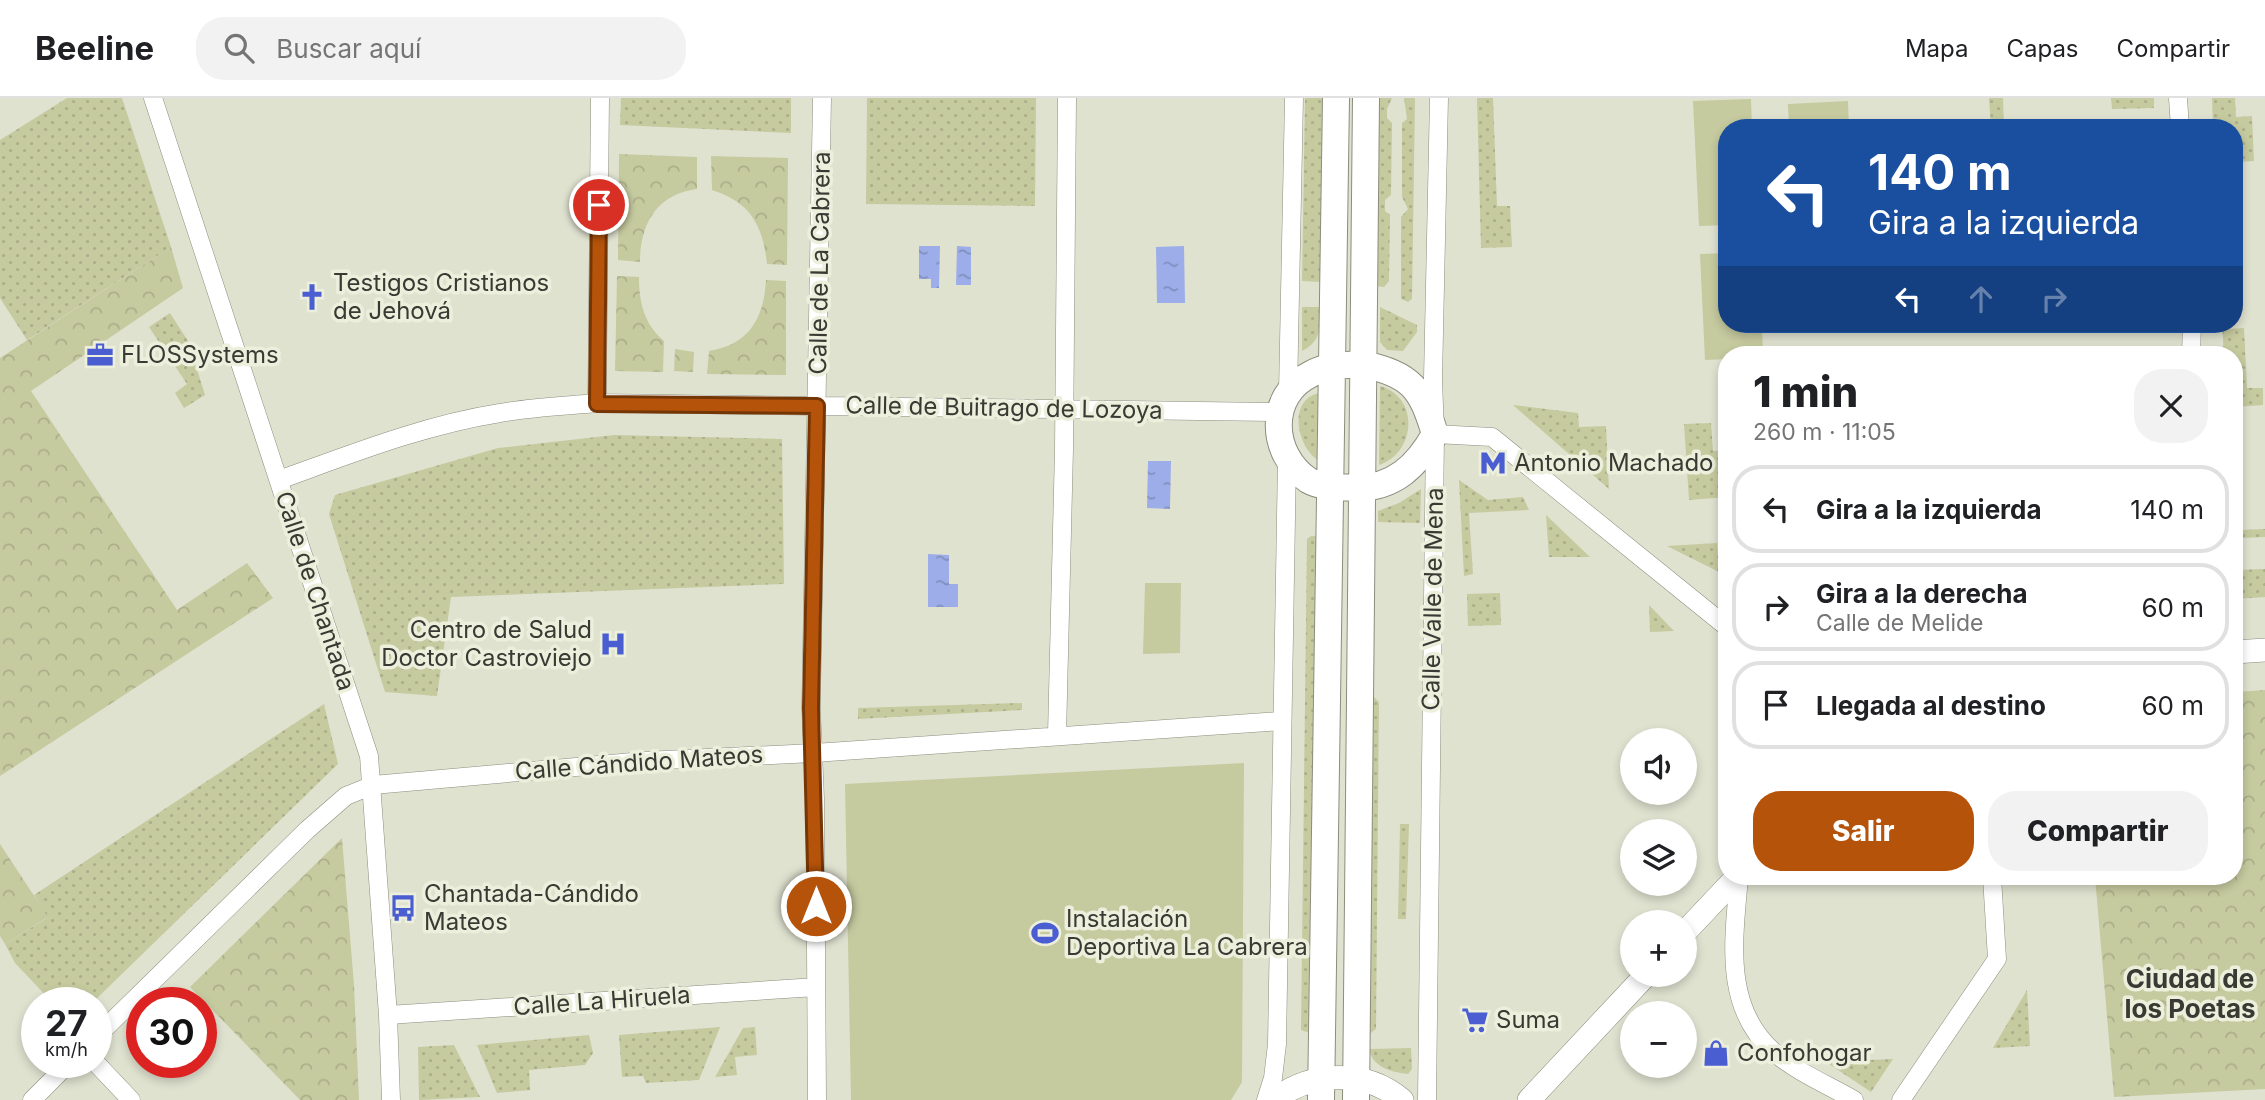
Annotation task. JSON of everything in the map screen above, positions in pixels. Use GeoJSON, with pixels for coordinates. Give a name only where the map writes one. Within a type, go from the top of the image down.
{"type":"FeatureCollection","features":[{"type":"Feature","properties":{"kind":"main road"},"geometry":{"type":"LineString","coordinates":[[1321,1089],[1336,98]]}},
{"type":"Feature","properties":{"kind":"main road"},"geometry":{"type":"LineString","coordinates":[[1356,1089],[1367,98]]}},
{"type":"Feature","properties":{"kind":"main road"},"geometry":{"type":"LineString","coordinates":[[1363,364],[1389,370],[1409,380],[1424,399],[1435,434],[1420,460],[1400,476],[1379,486],[1331,487],[1309,480],[1287,459],[1279,428],[1283,402],[1309,374],[1331,366],[1363,364]]}},
{"type":"Feature","properties":{"kind":"street","name":"Calle de Chantada"},"geometry":{"type":"LineString","coordinates":[[153,98],[369,756],[388,1015],[391,1100]]}},
{"type":"Feature","properties":{"kind":"street"},"geometry":{"type":"LineString","coordinates":[[597,404],[600,98]]}},
{"type":"Feature","properties":{"kind":"street","name":"Calle de La Cabrera"},"geometry":{"type":"LineString","coordinates":[[817,1100],[814,753],[811,708],[822,98]]}},
{"type":"Feature","properties":{"kind":"street"},"geometry":{"type":"LineString","coordinates":[[1057,735],[1065,408],[1067,98]]}},
{"type":"Feature","properties":{"kind":"street"},"geometry":{"type":"LineString","coordinates":[[1283,402],[1294,98]]}},
{"type":"Feature","properties":{"kind":"street","name":"Calle Valle de Mena"},"geometry":{"type":"LineString","coordinates":[[1427,1100],[1435,434],[1433,379],[1439,98]]}},
{"type":"Feature","properties":{"kind":"street"},"geometry":{"type":"LineString","coordinates":[[2178,98],[2179,119]]}},
{"type":"Feature","properties":{"kind":"street","name":"Calle de Buitrago de Lozoya"},"geometry":{"type":"LineString","coordinates":[[279,480],[361,450],[459,421],[522,410],[597,404],[1065,408],[1283,402]]}},
{"type":"Feature","properties":{"kind":"street"},"geometry":{"type":"LineString","coordinates":[[1435,434],[1492,437],[1718,620]]}},
{"type":"Feature","properties":{"kind":"street"},"geometry":{"type":"LineString","coordinates":[[1266,1100],[1273,1078],[1277,1044],[1287,459]]}},
{"type":"Feature","properties":{"kind":"street"},"geometry":{"type":"LineString","coordinates":[[2243,651],[2265,650]]}},
{"type":"Feature","properties":{"kind":"street","name":"Calle Cándido Mateos"},"geometry":{"type":"LineString","coordinates":[[112,1021],[307,830],[346,796],[373,785],[631,762],[814,753],[1281,721]]}},
{"type":"Feature","properties":{"kind":"street"},"geometry":{"type":"LineString","coordinates":[[1697,920],[1730,885]]}},
{"type":"Feature","properties":{"kind":"street"},"geometry":{"type":"LineString","coordinates":[[1737,885],[1733,944],[1737,996],[1758,1036],[1776,1054],[1853,1100]]}},
{"type":"Feature","properties":{"kind":"street"},"geometry":{"type":"LineString","coordinates":[[1901,1100],[1997,959],[1992,885]]}},
{"type":"Feature","properties":{"kind":"street","name":"Calle La Hiruela"},"geometry":{"type":"LineString","coordinates":[[388,1015],[816,987]]}},
{"type":"Feature","properties":{"kind":"street"},"geometry":{"type":"LineString","coordinates":[[1529,1100],[1635,987]]}},
{"type":"Feature","properties":{"kind":"street"},"geometry":{"type":"LineString","coordinates":[[32,1100],[54,1078]]}},
{"type":"Feature","properties":{"kind":"street"},"geometry":{"type":"LineString","coordinates":[[110,1078],[131,1100]]}},
{"type":"Feature","properties":{"kind":"street"},"geometry":{"type":"LineString","coordinates":[[1274,1100],[1287,1090],[1387,1087],[1402,1100]]}},
{"type":"Feature","properties":{"kind":"green space"},"geometry":{"type":"Polygon","coordinates":[[[67,98],[122,98],[171,247],[27,340],[0,298],[0,140],[67,98]]]}},
{"type":"Feature","properties":{"kind":"green space"},"geometry":{"type":"Polygon","coordinates":[[[621,98],[791,98],[791,133],[620,125],[621,98]]]}},
{"type":"Feature","properties":{"kind":"green space"},"geometry":{"type":"Polygon","coordinates":[[[867,98],[1036,98],[1035,206],[866,204],[867,98]]]}},
{"type":"Feature","properties":{"kind":"green space"},"geometry":{"type":"Polygon","coordinates":[[[1305,98],[1324,98],[1321,282],[1302,281],[1305,98]]]}},
{"type":"Feature","properties":{"kind":"green space"},"geometry":{"type":"Polygon","coordinates":[[[1377,98],[1392,98],[1387,109],[1387,118],[1392,123],[1391,195],[1385,200],[1385,211],[1390,215],[1389,281],[1384,287],[1374,286],[1377,98]]]}},
{"type":"Feature","properties":{"kind":"green space"},"geometry":{"type":"Polygon","coordinates":[[[1404,98],[1415,98],[1412,299],[1408,302],[1401,299],[1401,217],[1408,209],[1402,197],[1402,123],[1407,119],[1404,98]]]}},
{"type":"Feature","properties":{"kind":"green space"},"geometry":{"type":"Polygon","coordinates":[[[1477,98],[1493,98],[1497,206],[1510,206],[1512,247],[1481,248],[1477,98]]]}},
{"type":"Feature","properties":{"kind":"green space"},"geometry":{"type":"Polygon","coordinates":[[[1989,98],[2003,98],[2004,119],[1990,119],[1989,98]]]}},
{"type":"Feature","properties":{"kind":"green space"},"geometry":{"type":"Polygon","coordinates":[[[2111,98],[2154,98],[2154,108],[2112,109],[2111,98]]]}},
{"type":"Feature","properties":{"kind":"green space"},"geometry":{"type":"Polygon","coordinates":[[[2212,98],[2235,98],[2236,117],[2252,116],[2254,161],[2243,162],[2243,119],[2213,119],[2212,98]]]}},
{"type":"Feature","properties":{"kind":"green space"},"geometry":{"type":"Polygon","coordinates":[[[1751,99],[1752,119],[1718,119],[1718,225],[1699,226],[1693,101],[1751,99]]]}},
{"type":"Feature","properties":{"kind":"green space"},"geometry":{"type":"Polygon","coordinates":[[[1848,101],[1849,119],[1789,119],[1788,104],[1848,101]]]}},
{"type":"Feature","properties":{"kind":"green space"},"geometry":{"type":"Polygon","coordinates":[[[619,154],[697,157],[697,189],[671,197],[653,213],[643,235],[640,262],[618,260],[619,154]]]}},
{"type":"Feature","properties":{"kind":"green space"},"geometry":{"type":"Polygon","coordinates":[[[711,156],[788,158],[787,265],[767,264],[762,238],[752,217],[736,201],[712,190],[711,156]]]}},
{"type":"Feature","properties":{"kind":"green space"},"geometry":{"type":"Polygon","coordinates":[[[171,247],[183,288],[31,391],[177,610],[247,563],[273,598],[0,776],[0,358],[171,247]]]}},
{"type":"Feature","properties":{"kind":"green space"},"geometry":{"type":"Polygon","coordinates":[[[1718,253],[1718,333],[1762,333],[1763,346],[1718,346],[1718,359],[1705,360],[1700,254],[1718,253]]]}},
{"type":"Feature","properties":{"kind":"green space"},"geometry":{"type":"Polygon","coordinates":[[[617,276],[639,277],[640,295],[647,320],[664,341],[663,372],[615,371],[617,276]]]}},
{"type":"Feature","properties":{"kind":"green space"},"geometry":{"type":"Polygon","coordinates":[[[766,280],[786,281],[786,375],[707,374],[709,351],[734,343],[752,328],[762,306],[766,280]]]}},
{"type":"Feature","properties":{"kind":"green space"},"geometry":{"type":"Polygon","coordinates":[[[1302,307],[1321,307],[1320,327],[1316,338],[1302,351],[1302,307]]]}},
{"type":"Feature","properties":{"kind":"green space"},"geometry":{"type":"Polygon","coordinates":[[[1380,307],[1417,325],[1417,332],[1403,351],[1387,350],[1380,342],[1380,307]]]}},
{"type":"Feature","properties":{"kind":"green space"},"geometry":{"type":"Polygon","coordinates":[[[170,313],[188,341],[205,395],[184,408],[175,393],[187,384],[149,327],[170,313]]]}},
{"type":"Feature","properties":{"kind":"green space"},"geometry":{"type":"Polygon","coordinates":[[[2244,328],[2247,388],[2263,388],[2263,405],[2243,406],[2243,346],[2223,346],[2223,333],[2243,333],[2244,328]]]}},
{"type":"Feature","properties":{"kind":"green space"},"geometry":{"type":"Polygon","coordinates":[[[675,349],[694,352],[693,372],[674,371],[675,349]]]}},
{"type":"Feature","properties":{"kind":"green space"},"geometry":{"type":"Polygon","coordinates":[[[1380,386],[1393,392],[1402,401],[1408,425],[1406,438],[1400,449],[1391,459],[1379,465],[1380,386]]]}},
{"type":"Feature","properties":{"kind":"green space"},"geometry":{"type":"Polygon","coordinates":[[[1319,393],[1319,461],[1305,446],[1299,414],[1309,397],[1319,393]]]}},
{"type":"Feature","properties":{"kind":"green space"},"geometry":{"type":"Polygon","coordinates":[[[1513,405],[1578,413],[1579,427],[1606,426],[1609,489],[1513,405]]]}},
{"type":"Feature","properties":{"kind":"green space"},"geometry":{"type":"Polygon","coordinates":[[[1711,423],[1713,451],[1718,451],[1718,498],[1689,500],[1684,424],[1711,423]]]}},
{"type":"Feature","properties":{"kind":"green space"},"geometry":{"type":"Polygon","coordinates":[[[614,435],[782,439],[784,584],[451,597],[437,696],[385,692],[329,514],[335,495],[498,448],[614,435]]]}},
{"type":"Feature","properties":{"kind":"green space"},"geometry":{"type":"Polygon","coordinates":[[[1459,480],[1488,500],[1523,497],[1529,510],[1469,513],[1473,574],[1464,576],[1459,480]]]}},
{"type":"Feature","properties":{"kind":"green space"},"geometry":{"type":"Polygon","coordinates":[[[1421,489],[1420,523],[1378,522],[1378,511],[1399,503],[1421,489]]]}},
{"type":"Feature","properties":{"kind":"green space"},"geometry":{"type":"Polygon","coordinates":[[[1546,515],[1590,557],[1549,557],[1546,515]]]}},
{"type":"Feature","properties":{"kind":"green space"},"geometry":{"type":"Polygon","coordinates":[[[2265,529],[2265,537],[2243,538],[2243,530],[2265,529]]]}},
{"type":"Feature","properties":{"kind":"green space"},"geometry":{"type":"Polygon","coordinates":[[[1319,536],[1310,1033],[1301,1030],[1307,539],[1319,536]]]}},
{"type":"Feature","properties":{"kind":"green space"},"geometry":{"type":"Polygon","coordinates":[[[1717,543],[1718,572],[1667,546],[1717,543]]]}},
{"type":"Feature","properties":{"kind":"green space"},"geometry":{"type":"Polygon","coordinates":[[[2265,569],[2265,597],[2243,598],[2243,570],[2265,569]]]}},
{"type":"Feature","properties":{"kind":"green space"},"geometry":{"type":"Polygon","coordinates":[[[1145,583],[1181,583],[1180,653],[1143,654],[1145,583]]]}},
{"type":"Feature","properties":{"kind":"green space"},"geometry":{"type":"Polygon","coordinates":[[[1500,593],[1501,625],[1468,626],[1467,594],[1500,593]]]}},
{"type":"Feature","properties":{"kind":"green space"},"geometry":{"type":"Polygon","coordinates":[[[1649,605],[1674,631],[1650,632],[1649,605]]]}},
{"type":"Feature","properties":{"kind":"green space"},"geometry":{"type":"Polygon","coordinates":[[[2265,690],[2265,1089],[2114,1097],[2096,885],[2243,885],[2243,691],[2265,690]]]}},
{"type":"Feature","properties":{"kind":"green space"},"geometry":{"type":"Polygon","coordinates":[[[1374,697],[1379,702],[1376,1029],[1368,1035],[1374,697]]]}},
{"type":"Feature","properties":{"kind":"green space"},"geometry":{"type":"Polygon","coordinates":[[[1022,703],[1022,710],[858,719],[858,708],[1022,703]]]}},
{"type":"Feature","properties":{"kind":"green space"},"geometry":{"type":"Polygon","coordinates":[[[324,704],[338,764],[108,987],[38,987],[15,963],[5,944],[47,918],[34,895],[324,704]]]}},
{"type":"Feature","properties":{"kind":"green space","name":"Instalación Deportiva La Cabrera"},"geometry":{"type":"Polygon","coordinates":[[[1244,763],[1242,1082],[1231,1100],[851,1100],[845,784],[1244,763]]]}},
{"type":"Feature","properties":{"kind":"green space"},"geometry":{"type":"Polygon","coordinates":[[[1400,824],[1409,824],[1406,919],[1398,919],[1400,824]]]}},
{"type":"Feature","properties":{"kind":"green space"},"geometry":{"type":"Polygon","coordinates":[[[342,838],[354,985],[359,1100],[300,1100],[217,1015],[217,987],[190,987],[342,838]]]}},
{"type":"Feature","properties":{"kind":"green space"},"geometry":{"type":"Polygon","coordinates":[[[0,844],[48,917],[5,944],[0,936],[0,844]]]}},
{"type":"Feature","properties":{"kind":"green space"},"geometry":{"type":"Polygon","coordinates":[[[2027,990],[2030,1046],[1993,1048],[2027,990]]]}},
{"type":"Feature","properties":{"kind":"green space"},"geometry":{"type":"Polygon","coordinates":[[[720,1027],[699,1080],[646,1083],[643,1076],[622,1077],[619,1035],[720,1027]]]}},
{"type":"Feature","properties":{"kind":"green space"},"geometry":{"type":"Polygon","coordinates":[[[755,1027],[757,1055],[735,1057],[737,1075],[715,1077],[743,1028],[755,1027]]]}},
{"type":"Feature","properties":{"kind":"green space"},"geometry":{"type":"Polygon","coordinates":[[[589,1035],[593,1053],[585,1065],[529,1070],[530,1090],[497,1093],[477,1045],[589,1035]]]}},
{"type":"Feature","properties":{"kind":"green space"},"geometry":{"type":"Polygon","coordinates":[[[454,1045],[480,1097],[419,1100],[418,1047],[454,1045]]]}},
{"type":"Feature","properties":{"kind":"green space"},"geometry":{"type":"Polygon","coordinates":[[[1411,1048],[1412,1069],[1408,1074],[1379,1065],[1369,1049],[1411,1048]]]}},
{"type":"Feature","properties":{"kind":"green space"},"geometry":{"type":"Polygon","coordinates":[[[1892,1059],[1871,1092],[1826,1062],[1892,1059]]]}},
{"type":"Feature","properties":{"kind":"water"},"geometry":{"type":"Polygon","coordinates":[[[919,246],[940,246],[939,288],[931,288],[931,279],[919,279],[919,246]]]}},
{"type":"Feature","properties":{"kind":"water"},"geometry":{"type":"Polygon","coordinates":[[[957,246],[971,247],[971,285],[956,285],[957,246]]]}},
{"type":"Feature","properties":{"kind":"water"},"geometry":{"type":"Polygon","coordinates":[[[1184,246],[1185,303],[1157,303],[1156,247],[1184,246]]]}},
{"type":"Feature","properties":{"kind":"water"},"geometry":{"type":"Polygon","coordinates":[[[1148,461],[1171,461],[1170,509],[1147,508],[1148,461]]]}},
{"type":"Feature","properties":{"kind":"water"},"geometry":{"type":"Polygon","coordinates":[[[928,554],[949,555],[949,584],[958,584],[958,607],[928,607],[928,554]]]}},
{"type":"Feature","properties":{"kind":"place","name":"Testigos Cristianos de Jehová"},"geometry":{"type":"Point","coordinates":[312,297]}},
{"type":"Feature","properties":{"kind":"place","name":"FLOSSystems"},"geometry":{"type":"Point","coordinates":[100,355]}},
{"type":"Feature","properties":{"kind":"place","name":"Antonio Machado"},"geometry":{"type":"Point","coordinates":[1493,463]}},
{"type":"Feature","properties":{"kind":"place","name":"Centro de Salud Doctor Castroviejo"},"geometry":{"type":"Point","coordinates":[613,644]}},
{"type":"Feature","properties":{"kind":"place","name":"Chantada-Cándido Mateos"},"geometry":{"type":"Point","coordinates":[403,908]}},
{"type":"Feature","properties":{"kind":"place","name":"Instalación Deportiva La Cabrera"},"geometry":{"type":"Point","coordinates":[1045,933]}},
{"type":"Feature","properties":{"kind":"place","name":"Suma"},"geometry":{"type":"Point","coordinates":[1475,1020]}},
{"type":"Feature","properties":{"kind":"place","name":"Confohogar"},"geometry":{"type":"Point","coordinates":[1716,1053]}},
{"type":"Feature","properties":{"kind":"district","name":"Ciudad de los Poetas"},"geometry":{"type":"Point","coordinates":[2190,994]}},
{"type":"Feature","properties":{"kind":"route"},"geometry":{"type":"LineString","coordinates":[[599,205],[597,404],[817,406],[811,708],[816,799],[816,906]]}}]}
